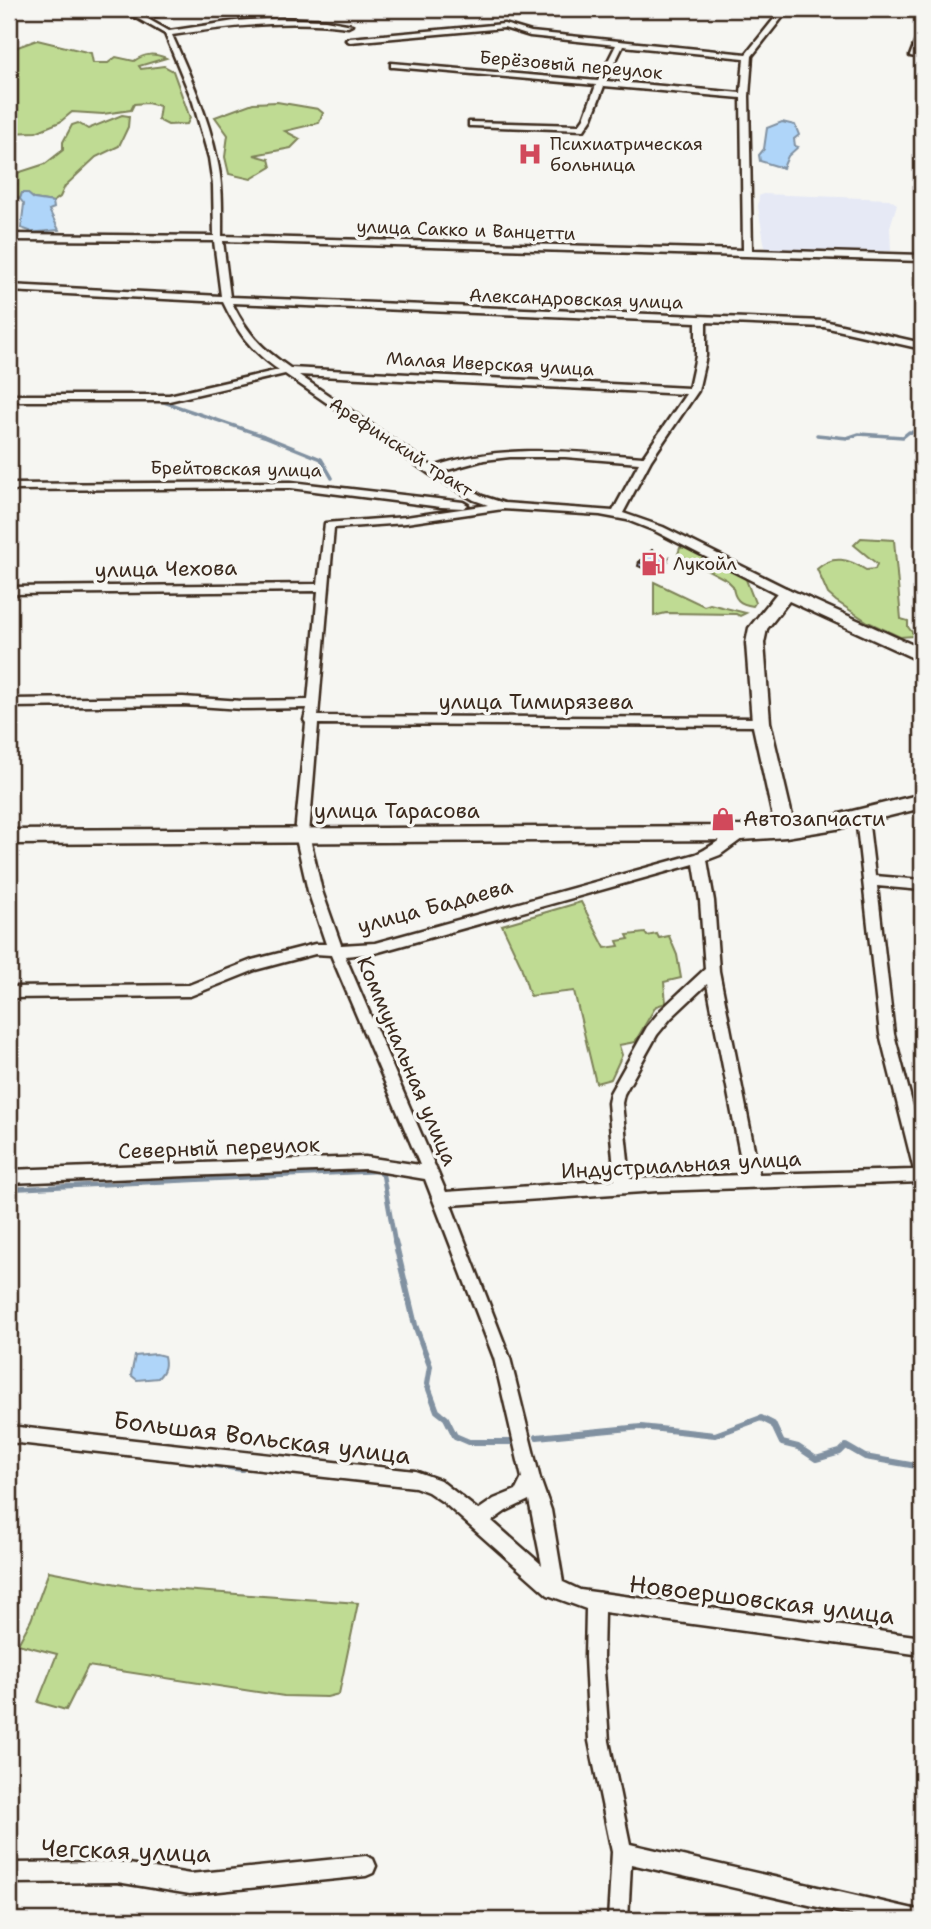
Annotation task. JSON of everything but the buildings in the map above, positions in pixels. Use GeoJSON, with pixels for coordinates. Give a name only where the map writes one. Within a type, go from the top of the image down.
{"type":"FeatureCollection","features":[{"type":"Feature","properties":{"kind":"street"},"geometry":{"type":"LineString","coordinates":[[125,9],[143,16],[168,33],[261,20],[324,21],[348,25]]}},
{"type":"Feature","properties":{"kind":"street"},"geometry":{"type":"LineString","coordinates":[[143,16],[181,9]]}},
{"type":"Feature","properties":{"kind":"street"},"geometry":{"type":"LineString","coordinates":[[748,254],[745,96],[748,55],[786,9]]}},
{"type":"Feature","properties":{"kind":"street"},"geometry":{"type":"LineString","coordinates":[[350,40],[505,26],[530,34],[748,55]]}},
{"type":"Feature","properties":{"kind":"street","name":"Арефинский тракт"},"geometry":{"type":"LineString","coordinates":[[168,33],[197,102],[212,158],[217,185],[218,239],[226,299],[242,331],[286,371],[463,490],[503,506],[617,514],[659,529],[786,593],[922,656]]}},
{"type":"Feature","properties":{"kind":"street"},"geometry":{"type":"LineString","coordinates":[[922,35],[913,54],[922,56]]}},
{"type":"Feature","properties":{"kind":"street"},"geometry":{"type":"LineString","coordinates":[[472,124],[581,128],[588,118],[621,42]]}},
{"type":"Feature","properties":{"kind":"street","name":"Берёзовый переулок"},"geometry":{"type":"LineString","coordinates":[[394,65],[745,96]]}},
{"type":"Feature","properties":{"kind":"street","name":"улица Сакко и Ванцетти"},"geometry":{"type":"LineString","coordinates":[[9,237],[218,239],[922,258]]}},
{"type":"Feature","properties":{"kind":"street"},"geometry":{"type":"LineString","coordinates":[[9,296],[14,289],[226,299]]}},
{"type":"Feature","properties":{"kind":"street","name":"Александровская улица"},"geometry":{"type":"LineString","coordinates":[[226,299],[824,324],[922,346]]}},
{"type":"Feature","properties":{"kind":"street"},"geometry":{"type":"LineString","coordinates":[[617,514],[646,460],[694,391],[701,356],[701,320]]}},
{"type":"Feature","properties":{"kind":"street","name":"Малая Иверская улица"},"geometry":{"type":"LineString","coordinates":[[9,398],[169,398],[286,371],[694,391]]}},
{"type":"Feature","properties":{"kind":"street"},"geometry":{"type":"LineString","coordinates":[[432,471],[478,456],[524,453],[646,460]]}},
{"type":"Feature","properties":{"kind":"street","name":"Брейтовская улица"},"geometry":{"type":"LineString","coordinates":[[9,487],[291,485],[335,488],[417,503],[503,506]]}},
{"type":"Feature","properties":{"kind":"street","name":"Коммунальная улица"},"geometry":{"type":"LineString","coordinates":[[503,506],[406,520],[329,525],[302,834],[315,891],[335,949],[442,1199],[502,1358],[531,1479],[542,1510],[555,1588]]}},
{"type":"Feature","properties":{"kind":"street","name":"улица Чехова"},"geometry":{"type":"LineString","coordinates":[[9,590],[323,587]]}},
{"type":"Feature","properties":{"kind":"street"},"geometry":{"type":"LineString","coordinates":[[786,593],[758,628],[755,643],[761,722],[786,830],[862,817],[922,801]]}},
{"type":"Feature","properties":{"kind":"street","name":"улица Тимирязева"},"geometry":{"type":"LineString","coordinates":[[9,703],[183,701],[311,712],[761,722]]}},
{"type":"Feature","properties":{"kind":"street"},"geometry":{"type":"LineString","coordinates":[[862,817],[887,1034],[922,1170]]}},
{"type":"Feature","properties":{"kind":"street","name":"улица Тарасова"},"geometry":{"type":"LineString","coordinates":[[9,837],[741,834],[786,830]]}},
{"type":"Feature","properties":{"kind":"street","name":"улица Бадаева"},"geometry":{"type":"LineString","coordinates":[[9,993],[190,990],[252,965],[316,949],[352,951],[375,948],[700,858],[715,852],[741,834]]}},
{"type":"Feature","properties":{"kind":"street"},"geometry":{"type":"LineString","coordinates":[[700,858],[707,901],[712,971],[753,1181]]}},
{"type":"Feature","properties":{"kind":"street"},"geometry":{"type":"LineString","coordinates":[[870,880],[922,885]]}},
{"type":"Feature","properties":{"kind":"street"},"geometry":{"type":"LineString","coordinates":[[623,1187],[615,1104],[617,1093],[659,1023],[712,971]]}},
{"type":"Feature","properties":{"kind":"street","name":"Северный переулок"},"geometry":{"type":"LineString","coordinates":[[9,1177],[365,1163],[431,1173]]}},
{"type":"Feature","properties":{"kind":"street","name":"Индустриальная улица"},"geometry":{"type":"LineString","coordinates":[[442,1199],[623,1187],[922,1176]]}},
{"type":"Feature","properties":{"kind":"street","name":"Большая Вольская улица"},"geometry":{"type":"LineString","coordinates":[[9,1434],[415,1479],[434,1486],[479,1520],[555,1588],[579,1599],[596,1601]]}},
{"type":"Feature","properties":{"kind":"street"},"geometry":{"type":"LineString","coordinates":[[479,1520],[500,1505],[522,1496],[531,1479]]}},
{"type":"Feature","properties":{"kind":"street"},"geometry":{"type":"LineString","coordinates":[[596,1601],[594,1657],[598,1741],[622,1852],[618,1920]]}},
{"type":"Feature","properties":{"kind":"street","name":"Новоершовская улица"},"geometry":{"type":"LineString","coordinates":[[596,1601],[922,1646]]}},
{"type":"Feature","properties":{"kind":"street"},"geometry":{"type":"LineString","coordinates":[[622,1852],[874,1915],[918,1920]]}},
{"type":"Feature","properties":{"kind":"street","name":"Чегская улица"},"geometry":{"type":"LineString","coordinates":[[9,1873],[117,1872],[190,1884],[366,1866]]}},
{"type":"Feature","properties":{"kind":"shaded area"},"geometry":{"type":"Polygon","coordinates":[[[759,196],[889,199],[897,204],[890,227],[891,251],[772,252],[765,247],[758,207],[759,196]]]}},
{"type":"Feature","properties":{"kind":"green space"},"geometry":{"type":"Polygon","coordinates":[[[37,40],[91,53],[93,63],[108,63],[116,57],[134,61],[150,55],[166,58],[139,66],[141,69],[164,66],[173,71],[190,118],[187,124],[168,125],[158,120],[160,106],[147,103],[134,104],[131,110],[103,114],[72,112],[60,122],[36,132],[9,133],[9,50],[37,40]]]}},
{"type":"Feature","properties":{"kind":"green space"},"geometry":{"type":"Polygon","coordinates":[[[277,102],[318,109],[323,113],[319,123],[285,131],[300,139],[291,148],[254,155],[269,159],[271,167],[251,179],[229,174],[225,157],[228,135],[215,117],[253,103],[277,102]]]}},
{"type":"Feature","properties":{"kind":"green space"},"geometry":{"type":"Polygon","coordinates":[[[122,115],[129,116],[128,127],[119,146],[96,157],[65,186],[60,197],[53,202],[34,199],[26,193],[22,193],[20,199],[11,192],[17,184],[14,181],[17,173],[45,164],[63,150],[63,142],[72,125],[78,123],[88,129],[122,115]]]}},
{"type":"Feature","properties":{"kind":"green space"},"geometry":{"type":"Polygon","coordinates":[[[861,538],[894,540],[901,619],[908,621],[908,627],[915,636],[900,637],[868,622],[828,594],[817,569],[823,564],[841,560],[866,570],[875,569],[877,564],[854,545],[861,538]]]}},
{"type":"Feature","properties":{"kind":"green space"},"geometry":{"type":"Polygon","coordinates":[[[687,547],[745,577],[755,603],[753,606],[738,600],[733,586],[727,580],[678,554],[680,548],[687,547]]]}},
{"type":"Feature","properties":{"kind":"green space"},"geometry":{"type":"Polygon","coordinates":[[[654,582],[704,606],[710,604],[746,613],[740,616],[666,613],[654,616],[654,582]]]}},
{"type":"Feature","properties":{"kind":"green space"},"geometry":{"type":"Polygon","coordinates":[[[581,902],[605,948],[619,946],[617,941],[629,939],[627,935],[645,933],[647,936],[657,934],[659,938],[669,936],[677,955],[681,978],[664,982],[666,1003],[656,1006],[635,1042],[619,1045],[622,1055],[611,1079],[596,1083],[574,991],[530,996],[520,963],[502,925],[581,902]]]}},
{"type":"Feature","properties":{"kind":"green space"},"geometry":{"type":"Polygon","coordinates":[[[49,1571],[128,1586],[358,1603],[339,1694],[327,1697],[284,1696],[88,1666],[66,1710],[38,1702],[57,1654],[18,1644],[31,1620],[49,1571]]]}},
{"type":"Feature","properties":{"kind":"water"},"geometry":{"type":"Polygon","coordinates":[[[782,122],[795,125],[799,135],[794,139],[795,146],[798,147],[788,156],[783,168],[760,161],[759,155],[764,149],[767,128],[782,122]]]}},
{"type":"Feature","properties":{"kind":"water"},"geometry":{"type":"Polygon","coordinates":[[[22,193],[27,193],[34,199],[53,202],[54,208],[49,210],[59,230],[29,233],[30,231],[21,228],[24,204],[20,199],[22,193]]]}},
{"type":"Feature","properties":{"kind":"water"},"geometry":{"type":"Polygon","coordinates":[[[135,1356],[164,1356],[165,1362],[164,1370],[158,1378],[137,1380],[131,1375],[135,1356]]]}},
{"type":"Feature","properties":{"kind":"waterway"},"geometry":{"type":"LineString","coordinates":[[161,401],[264,436],[321,459],[332,478]]}},
{"type":"Feature","properties":{"kind":"waterway"},"geometry":{"type":"LineString","coordinates":[[817,435],[847,438],[859,434],[903,437],[909,432],[922,433]]}},
{"type":"Feature","properties":{"kind":"waterway"},"geometry":{"type":"LineString","coordinates":[[9,1189],[377,1171],[383,1175],[395,1243]]}},
{"type":"Feature","properties":{"kind":"waterway"},"geometry":{"type":"LineString","coordinates":[[395,1241],[415,1325],[430,1366],[427,1384],[437,1411],[446,1418],[455,1436],[469,1442],[511,1442]]}},
{"type":"Feature","properties":{"kind":"waterway"},"geometry":{"type":"LineString","coordinates":[[537,1437],[641,1427],[715,1435],[761,1418],[773,1424],[782,1443],[798,1447],[816,1459],[840,1452],[846,1446],[865,1457],[922,1467]]}},
{"type":"Feature","properties":{"kind":"waterway"},"geometry":{"type":"LineString","coordinates":[[201,1463],[242,1469]]}},
{"type":"Feature","properties":{"kind":"place","name":"Психиатрическая больница"},"geometry":{"type":"Point","coordinates":[530,154]}},
{"type":"Feature","properties":{"kind":"place","name":"Лукойл"},"geometry":{"type":"Point","coordinates":[653,564]}},
{"type":"Feature","properties":{"kind":"place","name":"Автозапчасти"},"geometry":{"type":"Point","coordinates":[723,819]}}]}
